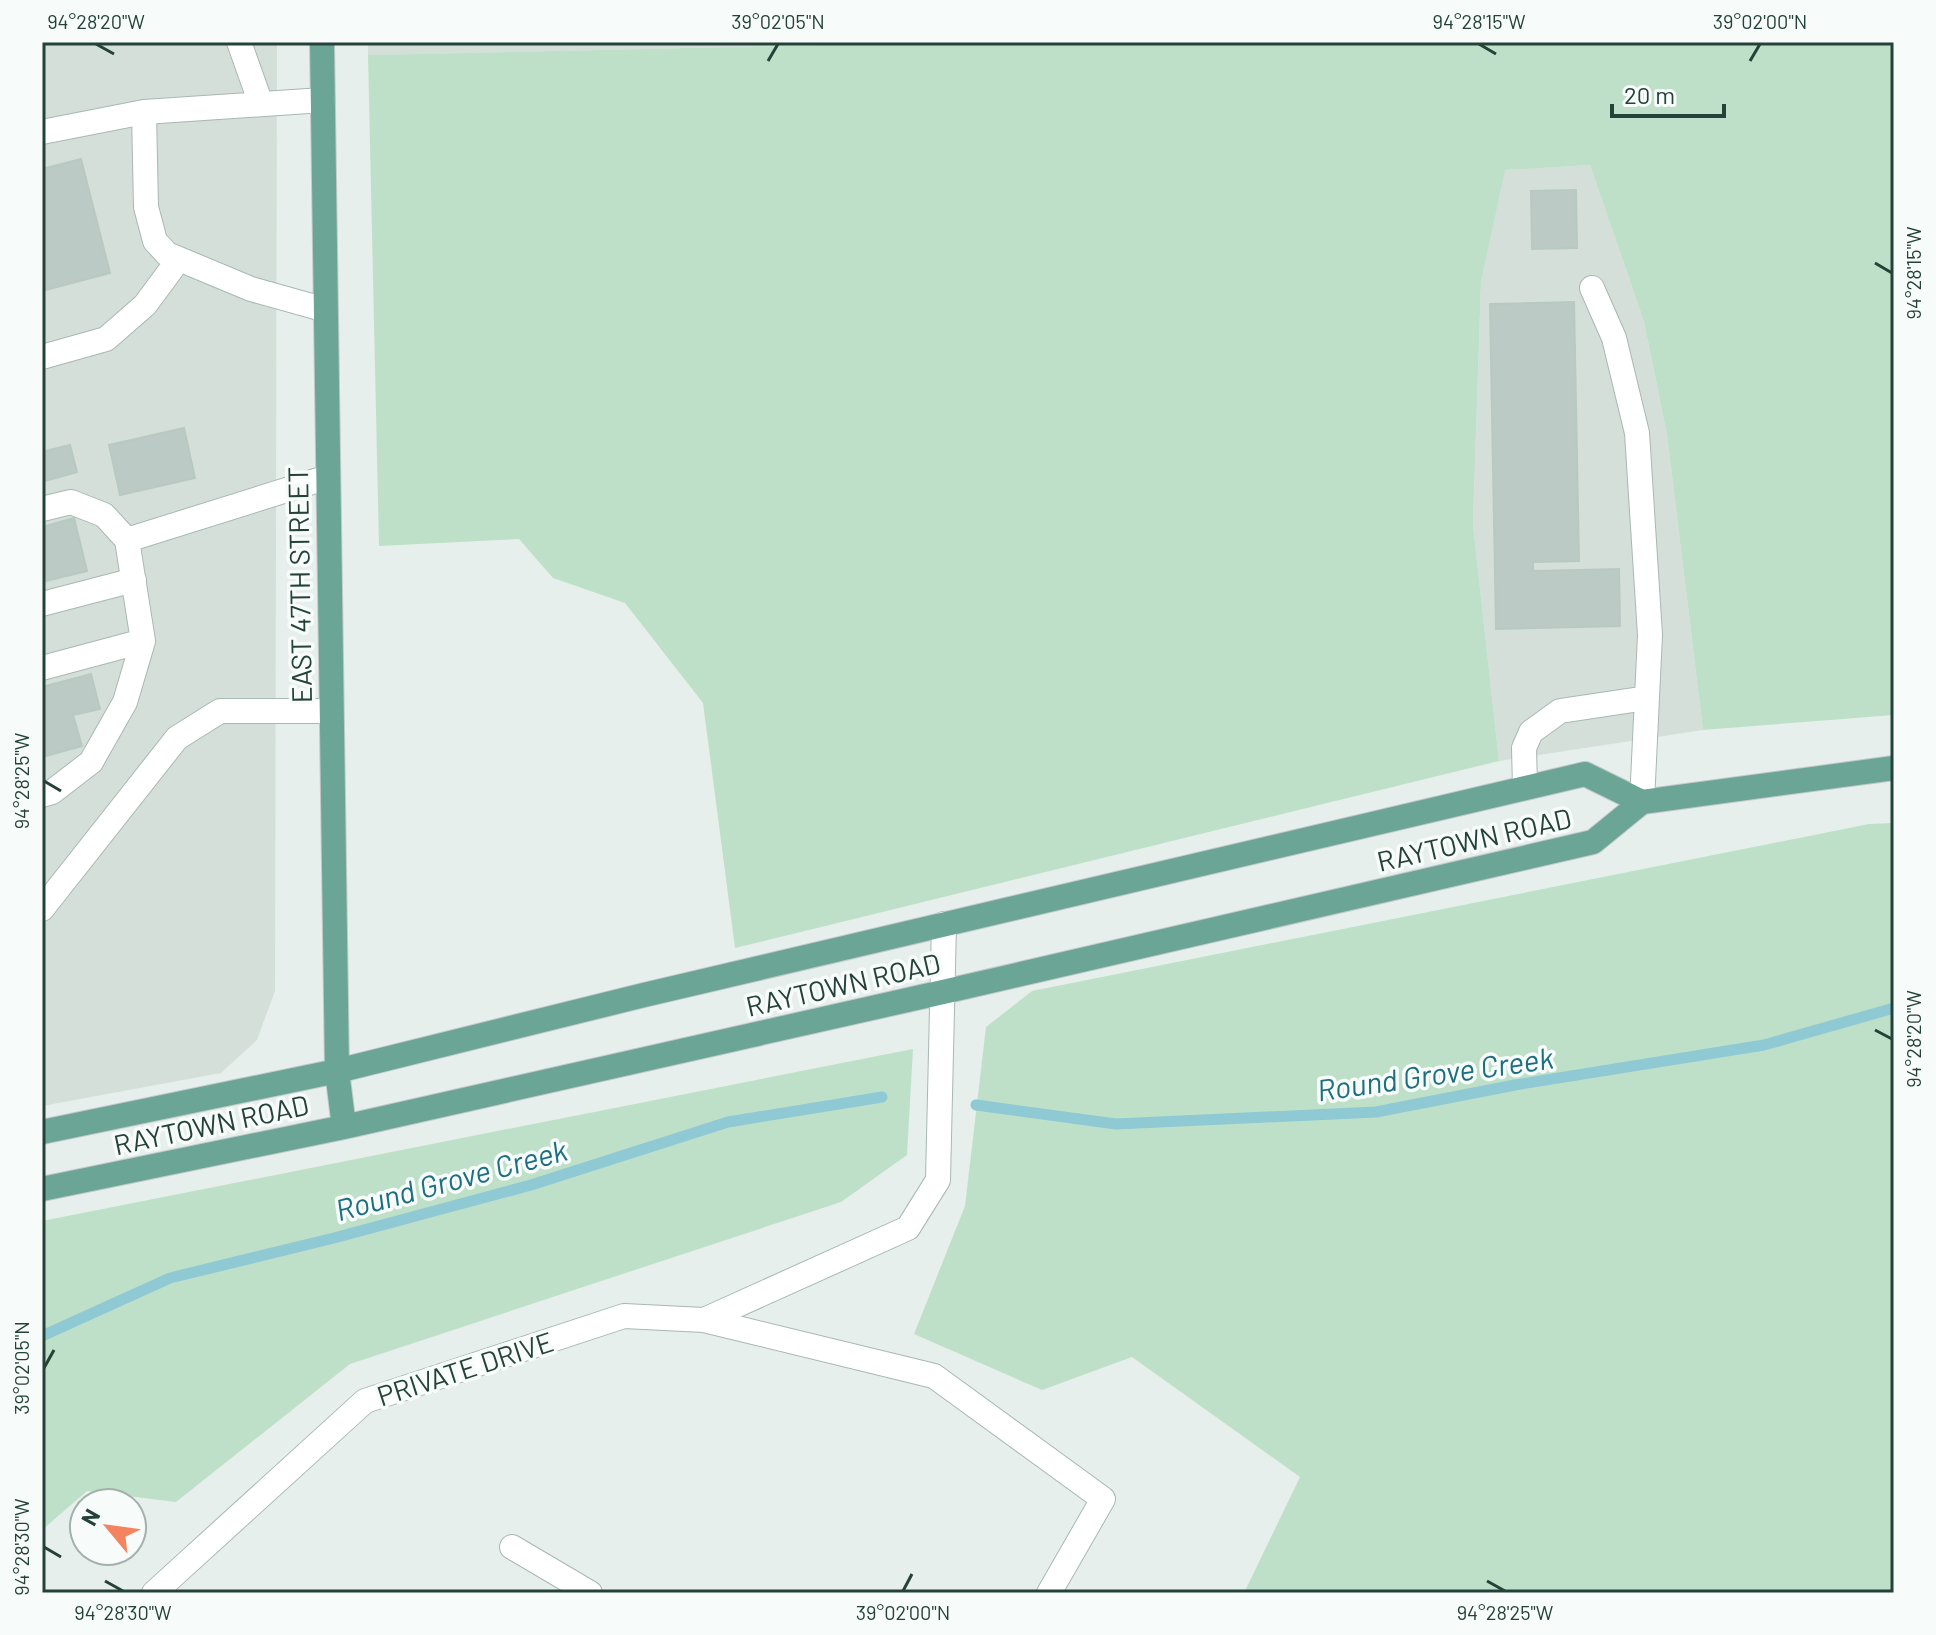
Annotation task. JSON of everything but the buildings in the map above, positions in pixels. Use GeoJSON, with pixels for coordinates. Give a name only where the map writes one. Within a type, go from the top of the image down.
{"type":"FeatureCollection","features":[{"type":"Feature","properties":{"kind":"main road","name":"EAST 47TH STREET"},"geometry":{"type":"LineString","coordinates":[[322,42],[337,1071],[344,1127]]}},
{"type":"Feature","properties":{"kind":"main road"},"geometry":{"type":"LineString","coordinates":[[1642,802],[1894,768]]}},
{"type":"Feature","properties":{"kind":"main road","name":"RAYTOWN ROAD"},"geometry":{"type":"LineString","coordinates":[[42,1132],[337,1071],[644,995],[1585,774],[1642,802],[1593,842],[344,1127],[42,1189]]}},
{"type":"Feature","properties":{"kind":"street"},"geometry":{"type":"LineString","coordinates":[[239,42],[261,104]]}},
{"type":"Feature","properties":{"kind":"street"},"geometry":{"type":"LineString","coordinates":[[42,132],[144,112],[323,100]]}},
{"type":"Feature","properties":{"kind":"street"},"geometry":{"type":"LineString","coordinates":[[144,112],[146,207],[155,241],[167,254],[251,289],[326,310]]}},
{"type":"Feature","properties":{"kind":"street"},"geometry":{"type":"LineString","coordinates":[[42,357],[106,339],[145,305],[179,259]]}},
{"type":"Feature","properties":{"kind":"street"},"geometry":{"type":"LineString","coordinates":[[1592,288],[1614,338],[1637,433],[1650,635],[1642,802]]}},
{"type":"Feature","properties":{"kind":"street"},"geometry":{"type":"LineString","coordinates":[[127,540],[328,477]]}},
{"type":"Feature","properties":{"kind":"street"},"geometry":{"type":"LineString","coordinates":[[42,509],[71,502],[104,515],[127,540],[143,641],[125,702],[91,762],[52,792],[42,795]]}},
{"type":"Feature","properties":{"kind":"street"},"geometry":{"type":"LineString","coordinates":[[42,604],[134,580]]}},
{"type":"Feature","properties":{"kind":"street"},"geometry":{"type":"LineString","coordinates":[[42,668],[143,641]]}},
{"type":"Feature","properties":{"kind":"street"},"geometry":{"type":"LineString","coordinates":[[1525,787],[1524,748],[1531,732],[1550,718],[1560,711],[1647,698]]}},
{"type":"Feature","properties":{"kind":"street"},"geometry":{"type":"LineString","coordinates":[[42,909],[177,738],[220,711],[331,711]]}},
{"type":"Feature","properties":{"kind":"street","name":"PRIVATE DRIVE"},"geometry":{"type":"LineString","coordinates":[[704,1320],[908,1228],[938,1180],[944,924]]}},
{"type":"Feature","properties":{"kind":"street","name":"PRIVATE DRIVE"},"geometry":{"type":"LineString","coordinates":[[154,1593],[365,1401],[624,1316],[704,1320],[934,1376],[1103,1499],[1049,1593]]}},
{"type":"Feature","properties":{"kind":"street"},"geometry":{"type":"LineString","coordinates":[[512,1547],[590,1593]]}},
{"type":"Feature","properties":{"kind":"shaded area"},"geometry":{"type":"Polygon","coordinates":[[[42,42],[277,42],[275,991],[257,1040],[221,1073],[42,1106],[42,42]]]}},
{"type":"Feature","properties":{"kind":"shaded area"},"geometry":{"type":"Polygon","coordinates":[[[368,42],[962,42],[368,55],[368,42]]]}},
{"type":"Feature","properties":{"kind":"shaded area"},"geometry":{"type":"Polygon","coordinates":[[[1590,165],[1644,322],[1667,435],[1703,730],[1499,761],[1473,526],[1481,282],[1504,170],[1590,165]]]}},
{"type":"Feature","properties":{"kind":"green space"},"geometry":{"type":"Polygon","coordinates":[[[962,42],[1894,42],[1894,715],[1703,730],[1667,435],[1644,322],[1590,165],[1505,170],[1481,282],[1473,525],[1499,761],[735,948],[703,703],[625,603],[553,578],[519,539],[379,546],[368,55],[962,42]]]}},
{"type":"Feature","properties":{"kind":"green space"},"geometry":{"type":"Polygon","coordinates":[[[1894,823],[1894,1593],[1244,1593],[1300,1477],[1132,1357],[1042,1390],[914,1334],[965,1206],[986,1027],[1032,991],[1869,824],[1894,823]]]}},
{"type":"Feature","properties":{"kind":"green space"},"geometry":{"type":"Polygon","coordinates":[[[913,1049],[907,1155],[841,1202],[350,1364],[176,1502],[148,1499],[148,1487],[68,1487],[68,1507],[42,1530],[42,1221],[913,1049]]]}},
{"type":"Feature","properties":{"kind":"waterway","name":"Round Grove Creek"},"geometry":{"type":"LineString","coordinates":[[976,1105],[1116,1124],[1376,1112],[1515,1085],[1764,1045],[1894,1008]]}},
{"type":"Feature","properties":{"kind":"waterway","name":"Round Grove Creek"},"geometry":{"type":"LineString","coordinates":[[42,1336],[170,1278],[531,1185],[728,1122],[882,1097]]}}]}
